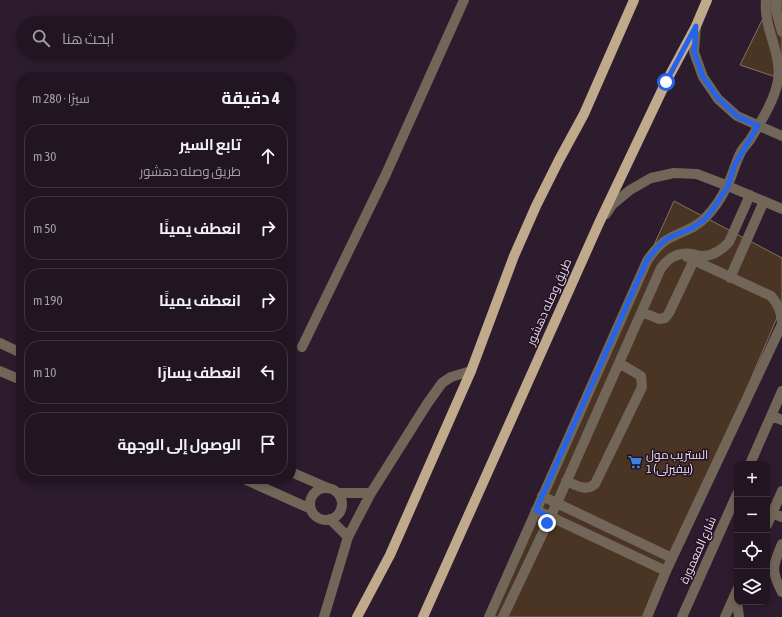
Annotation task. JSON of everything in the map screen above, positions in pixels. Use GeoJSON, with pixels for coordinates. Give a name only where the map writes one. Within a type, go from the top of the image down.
{"type":"FeatureCollection","features":[{"type":"Feature","properties":{"kind":"main road"},"geometry":{"type":"LineString","coordinates":[[357,617],[390,554],[471,371],[514,256],[536,206],[584,114],[634,0]]}},
{"type":"Feature","properties":{"kind":"main road","name":"طريق وصله دهشور"},"geometry":{"type":"LineString","coordinates":[[423,617],[598,224],[666,82],[696,26],[707,0]]}},
{"type":"Feature","properties":{"kind":"street"},"geometry":{"type":"LineString","coordinates":[[302,347],[396,154],[464,0]]}},
{"type":"Feature","properties":{"kind":"street"},"geometry":{"type":"LineString","coordinates":[[489,617],[647,260],[666,239],[692,228],[704,220],[713,209],[728,186],[739,157],[770,104],[780,81],[778,56],[766,19],[766,0]]}},
{"type":"Feature","properties":{"kind":"street"},"geometry":{"type":"LineString","coordinates":[[776,0],[776,11],[782,32]]}},
{"type":"Feature","properties":{"kind":"street"},"geometry":{"type":"LineString","coordinates":[[696,26],[694,52],[703,77],[718,98],[737,116],[782,136]]}},
{"type":"Feature","properties":{"kind":"street"},"geometry":{"type":"LineString","coordinates":[[598,224],[612,205],[630,190],[651,178],[674,173],[697,174],[781,208]]}},
{"type":"Feature","properties":{"kind":"street"},"geometry":{"type":"LineString","coordinates":[[503,617],[557,503],[662,268],[670,259],[681,254],[704,256],[710,255],[724,248],[729,242],[750,196]]}},
{"type":"Feature","properties":{"kind":"street"},"geometry":{"type":"LineString","coordinates":[[730,278],[764,201]]}},
{"type":"Feature","properties":{"kind":"street"},"geometry":{"type":"LineString","coordinates":[[647,617],[666,571],[782,324],[779,307],[771,296],[681,254]]}},
{"type":"Feature","properties":{"kind":"street"},"geometry":{"type":"LineString","coordinates":[[642,312],[659,318],[665,318],[669,313],[694,260]]}},
{"type":"Feature","properties":{"kind":"street"},"geometry":{"type":"LineString","coordinates":[[0,343],[16,351]]}},
{"type":"Feature","properties":{"kind":"street"},"geometry":{"type":"LineString","coordinates":[[566,481],[586,489],[595,484],[642,387],[641,376],[619,363]]}},
{"type":"Feature","properties":{"kind":"street"},"geometry":{"type":"LineString","coordinates":[[0,371],[16,378]]}},
{"type":"Feature","properties":{"kind":"street"},"geometry":{"type":"LineString","coordinates":[[324,617],[348,537],[371,493],[427,404],[442,383],[451,376],[471,371]]}},
{"type":"Feature","properties":{"kind":"street"},"geometry":{"type":"LineString","coordinates":[[751,461],[782,392]]}},
{"type":"Feature","properties":{"kind":"street"},"geometry":{"type":"LineString","coordinates":[[772,416],[782,420]]}},
{"type":"Feature","properties":{"kind":"street"},"geometry":{"type":"LineString","coordinates":[[296,474],[333,490],[338,493],[342,500],[341,508],[337,515],[330,519],[323,519],[316,516],[311,509],[310,501],[314,494],[320,489],[328,488]]}},
{"type":"Feature","properties":{"kind":"street"},"geometry":{"type":"LineString","coordinates":[[255,484],[311,509]]}},
{"type":"Feature","properties":{"kind":"street"},"geometry":{"type":"LineString","coordinates":[[770,518],[782,491]]}},
{"type":"Feature","properties":{"kind":"street"},"geometry":{"type":"LineString","coordinates":[[338,493],[371,493]]}},
{"type":"Feature","properties":{"kind":"street"},"geometry":{"type":"LineString","coordinates":[[542,496],[672,558]]}},
{"type":"Feature","properties":{"kind":"street","name":"شارع المعمورة"},"geometry":{"type":"LineString","coordinates":[[682,617],[736,497]]}},
{"type":"Feature","properties":{"kind":"street"},"geometry":{"type":"LineString","coordinates":[[536,510],[666,571]]}},
{"type":"Feature","properties":{"kind":"street"},"geometry":{"type":"LineString","coordinates":[[772,513],[782,518]]}},
{"type":"Feature","properties":{"kind":"street"},"geometry":{"type":"LineString","coordinates":[[330,519],[348,537]]}},
{"type":"Feature","properties":{"kind":"street"},"geometry":{"type":"LineString","coordinates":[[782,544],[774,563],[774,578],[782,592]]}},
{"type":"Feature","properties":{"kind":"street"},"geometry":{"type":"LineString","coordinates":[[725,617],[734,602]]}},
{"type":"Feature","properties":{"kind":"street"},"geometry":{"type":"LineString","coordinates":[[738,605],[740,617]]}},
{"type":"Feature","properties":{"kind":"building"},"geometry":{"type":"Polygon","coordinates":[[[772,0],[782,0],[782,79],[740,65],[772,0]]]}},
{"type":"Feature","properties":{"kind":"building","name":"الستريب مول 1 (بيفيرلى)"},"geometry":{"type":"Polygon","coordinates":[[[674,201],[782,258],[782,306],[649,617],[485,617],[674,201]]]}},
{"type":"Feature","properties":{"kind":"place","name":"الستريب مول 1 (بيفيرلى)"},"geometry":{"type":"Point","coordinates":[635,462]}},
{"type":"Feature","properties":{"kind":"route"},"geometry":{"type":"LineString","coordinates":[[547,523],[550,517],[536,510],[647,260],[666,239],[692,228],[704,220],[728,186],[735,164],[742,150],[758,126],[737,116],[718,98],[703,77],[694,52],[696,26],[666,82]]}}]}
